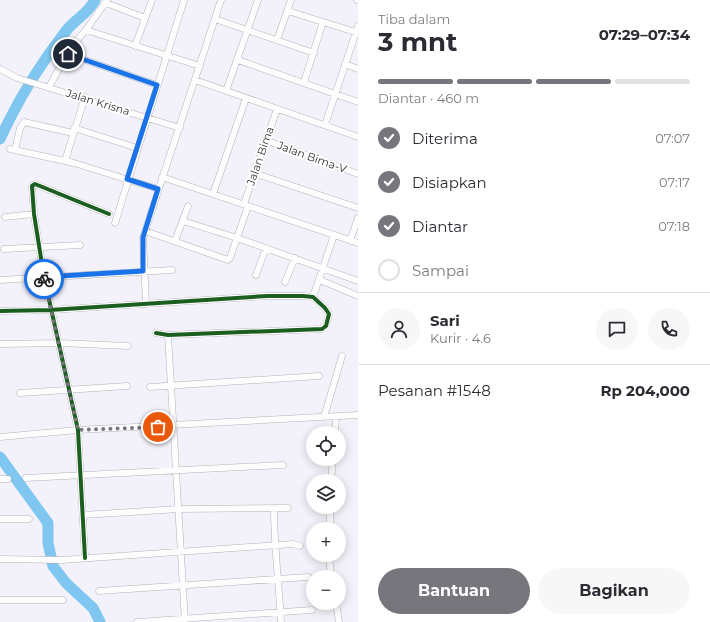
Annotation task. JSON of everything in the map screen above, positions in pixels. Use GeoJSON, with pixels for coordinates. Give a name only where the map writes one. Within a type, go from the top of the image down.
{"type":"FeatureCollection","features":[{"type":"Feature","properties":{"kind":"street"},"geometry":{"type":"LineString","coordinates":[[134,46],[152,0]]}},
{"type":"Feature","properties":{"kind":"street"},"geometry":{"type":"LineString","coordinates":[[115,222],[127,179],[184,0]]}},
{"type":"Feature","properties":{"kind":"street"},"geometry":{"type":"LineString","coordinates":[[146,304],[142,242],[158,189],[180,128],[221,0]]}},
{"type":"Feature","properties":{"kind":"street"},"geometry":{"type":"LineString","coordinates":[[226,91],[258,0]]}},
{"type":"Feature","properties":{"kind":"street"},"geometry":{"type":"LineString","coordinates":[[278,40],[291,0]]}},
{"type":"Feature","properties":{"kind":"street"},"geometry":{"type":"LineString","coordinates":[[49,87],[71,47],[86,30],[106,2],[145,18]]}},
{"type":"Feature","properties":{"kind":"street"},"geometry":{"type":"LineString","coordinates":[[288,11],[323,22],[357,30],[324,125]]}},
{"type":"Feature","properties":{"kind":"street"},"geometry":{"type":"LineString","coordinates":[[215,19],[314,53]]}},
{"type":"Feature","properties":{"kind":"street"},"geometry":{"type":"LineString","coordinates":[[304,82],[323,22]]}},
{"type":"Feature","properties":{"kind":"street"},"geometry":{"type":"LineString","coordinates":[[86,30],[200,66]]}},
{"type":"Feature","properties":{"kind":"street"},"geometry":{"type":"LineString","coordinates":[[68,54],[157,85]]}},
{"type":"Feature","properties":{"kind":"street"},"geometry":{"type":"LineString","coordinates":[[238,60],[358,102]]}},
{"type":"Feature","properties":{"kind":"street"},"geometry":{"type":"LineString","coordinates":[[345,64],[358,69]]}},
{"type":"Feature","properties":{"kind":"street","name":"Jalan Krisna"},"geometry":{"type":"LineString","coordinates":[[0,69],[17,78],[85,97],[180,128]]}},
{"type":"Feature","properties":{"kind":"street"},"geometry":{"type":"LineString","coordinates":[[195,80],[358,137]]}},
{"type":"Feature","properties":{"kind":"street"},"geometry":{"type":"LineString","coordinates":[[65,161],[85,97]]}},
{"type":"Feature","properties":{"kind":"street"},"geometry":{"type":"LineString","coordinates":[[213,194],[246,98]]}},
{"type":"Feature","properties":{"kind":"street","name":"Jalan Bima"},"geometry":{"type":"LineString","coordinates":[[175,241],[228,260],[230,258],[237,238],[254,173],[277,108]]}},
{"type":"Feature","properties":{"kind":"street"},"geometry":{"type":"LineString","coordinates":[[137,148],[74,130],[24,122],[20,128],[13,149],[65,161],[158,189]]}},
{"type":"Feature","properties":{"kind":"street","name":"Jalan Bima-V"},"geometry":{"type":"LineString","coordinates":[[265,140],[358,174]]}},
{"type":"Feature","properties":{"kind":"street"},"geometry":{"type":"LineString","coordinates":[[254,173],[358,208]]}},
{"type":"Feature","properties":{"kind":"street"},"geometry":{"type":"LineString","coordinates":[[162,177],[358,243]]}},
{"type":"Feature","properties":{"kind":"street"},"geometry":{"type":"LineString","coordinates":[[85,558],[78,430],[70,390],[50,310],[34,214],[32,188],[35,184],[109,214]]}},
{"type":"Feature","properties":{"kind":"street"},"geometry":{"type":"LineString","coordinates":[[145,230],[175,241],[188,206]]}},
{"type":"Feature","properties":{"kind":"street"},"geometry":{"type":"LineString","coordinates":[[5,217],[34,214]]}},
{"type":"Feature","properties":{"kind":"street"},"geometry":{"type":"LineString","coordinates":[[350,241],[358,218]]}},
{"type":"Feature","properties":{"kind":"street"},"geometry":{"type":"LineString","coordinates":[[183,221],[237,238],[358,281]]}},
{"type":"Feature","properties":{"kind":"street"},"geometry":{"type":"LineString","coordinates":[[312,298],[324,269],[334,235]]}},
{"type":"Feature","properties":{"kind":"street"},"geometry":{"type":"LineString","coordinates":[[4,249],[80,245]]}},
{"type":"Feature","properties":{"kind":"street"},"geometry":{"type":"LineString","coordinates":[[256,274],[266,248]]}},
{"type":"Feature","properties":{"kind":"street"},"geometry":{"type":"LineString","coordinates":[[285,282],[295,258]]}},
{"type":"Feature","properties":{"kind":"street"},"geometry":{"type":"LineString","coordinates":[[0,280],[172,270]]}},
{"type":"Feature","properties":{"kind":"street"},"geometry":{"type":"LineString","coordinates":[[320,280],[358,296]]}},
{"type":"Feature","properties":{"kind":"street"},"geometry":{"type":"LineString","coordinates":[[0,311],[50,310],[267,296],[312,298],[328,312],[326,326],[322,329],[168,335],[156,333]]}},
{"type":"Feature","properties":{"kind":"street"},"geometry":{"type":"LineString","coordinates":[[168,335],[170,386],[174,426],[174,471],[179,509],[184,620]]}},
{"type":"Feature","properties":{"kind":"street"},"geometry":{"type":"LineString","coordinates":[[1,344],[128,346]]}},
{"type":"Feature","properties":{"kind":"street"},"geometry":{"type":"LineString","coordinates":[[324,418],[342,356]]}},
{"type":"Feature","properties":{"kind":"street"},"geometry":{"type":"LineString","coordinates":[[150,387],[319,376]]}},
{"type":"Feature","properties":{"kind":"street"},"geometry":{"type":"LineString","coordinates":[[20,393],[127,386]]}},
{"type":"Feature","properties":{"kind":"street"},"geometry":{"type":"LineString","coordinates":[[0,437],[78,430],[358,415]]}},
{"type":"Feature","properties":{"kind":"street"},"geometry":{"type":"LineString","coordinates":[[335,426],[336,416]]}},
{"type":"Feature","properties":{"kind":"street"},"geometry":{"type":"LineString","coordinates":[[26,478],[80,474],[283,466]]}},
{"type":"Feature","properties":{"kind":"street"},"geometry":{"type":"LineString","coordinates":[[0,478],[8,479]]}},
{"type":"Feature","properties":{"kind":"street"},"geometry":{"type":"LineString","coordinates":[[274,508],[274,546],[279,578],[281,622]]}},
{"type":"Feature","properties":{"kind":"street"},"geometry":{"type":"LineString","coordinates":[[83,515],[179,509],[288,508]]}},
{"type":"Feature","properties":{"kind":"street"},"geometry":{"type":"LineString","coordinates":[[0,519],[29,519]]}},
{"type":"Feature","properties":{"kind":"street"},"geometry":{"type":"LineString","coordinates":[[0,559],[62,560],[274,546],[300,546]]}},
{"type":"Feature","properties":{"kind":"street"},"geometry":{"type":"LineString","coordinates":[[99,591],[183,584],[306,577]]}},
{"type":"Feature","properties":{"kind":"street"},"geometry":{"type":"LineString","coordinates":[[0,600],[63,600]]}},
{"type":"Feature","properties":{"kind":"street"},"geometry":{"type":"LineString","coordinates":[[138,622],[312,610]]}},
{"type":"Feature","properties":{"kind":"street"},"geometry":{"type":"LineString","coordinates":[[337,610],[339,622]]}},
{"type":"Feature","properties":{"kind":"waterway"},"geometry":{"type":"LineString","coordinates":[[0,139],[22,96],[47,57],[70,27],[89,9],[95,0]]}},
{"type":"Feature","properties":{"kind":"waterway"},"geometry":{"type":"LineString","coordinates":[[0,457],[48,523],[48,543],[53,566],[66,583],[93,608],[100,622]]}},
{"type":"Feature","properties":{"kind":"cycle path"},"geometry":{"type":"LineString","coordinates":[[85,558],[78,430],[44,277],[34,214],[32,186],[35,184],[109,214]]}},
{"type":"Feature","properties":{"kind":"cycle path"},"geometry":{"type":"LineString","coordinates":[[0,311],[50,310],[267,296],[303,296],[313,297],[329,314],[326,326],[322,329],[168,335],[156,333]]}},
{"type":"Feature","properties":{"kind":"way so far"},"geometry":{"type":"LineString","coordinates":[[44,279],[78,430],[158,427]]}},
{"type":"Feature","properties":{"kind":"route"},"geometry":{"type":"LineString","coordinates":[[44,279],[44,277],[143,271],[142,242],[158,189],[127,179],[157,85],[68,54]]}}]}
